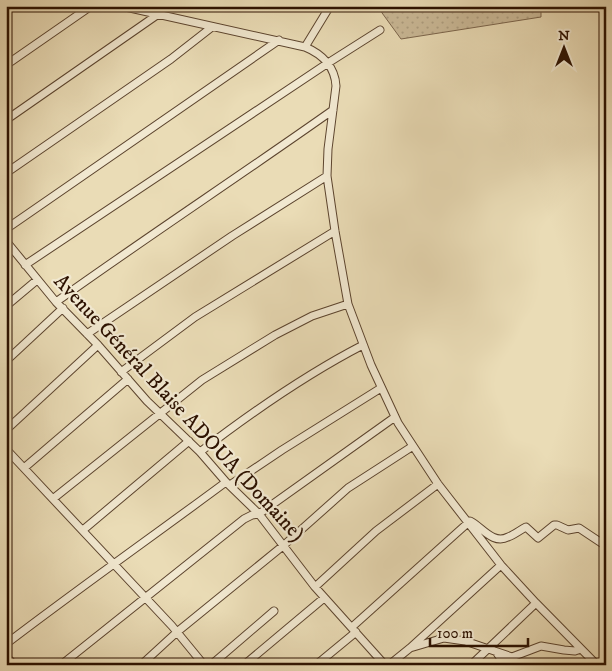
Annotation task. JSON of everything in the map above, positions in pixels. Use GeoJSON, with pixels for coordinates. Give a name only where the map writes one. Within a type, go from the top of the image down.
{"type":"FeatureCollection","features":[{"type":"Feature","properties":{"kind":"street"},"geometry":{"type":"LineString","coordinates":[[6,10],[11,6]]}},
{"type":"Feature","properties":{"kind":"street"},"geometry":{"type":"LineString","coordinates":[[6,65],[91,6]]}},
{"type":"Feature","properties":{"kind":"street"},"geometry":{"type":"LineString","coordinates":[[121,6],[306,47],[320,55],[328,63],[336,81],[328,149],[327,176],[335,231],[348,304],[381,388],[395,417],[413,446],[438,484],[468,523],[501,565],[597,665]]}},
{"type":"Feature","properties":{"kind":"street"},"geometry":{"type":"LineString","coordinates":[[306,47],[330,6]]}},
{"type":"Feature","properties":{"kind":"street"},"geometry":{"type":"LineString","coordinates":[[6,120],[157,15]]}},
{"type":"Feature","properties":{"kind":"street"},"geometry":{"type":"LineString","coordinates":[[6,173],[130,88],[212,27]]}},
{"type":"Feature","properties":{"kind":"street"},"geometry":{"type":"LineString","coordinates":[[26,265],[380,30]]}},
{"type":"Feature","properties":{"kind":"street"},"geometry":{"type":"LineString","coordinates":[[6,229],[279,40]]}},
{"type":"Feature","properties":{"kind":"street"},"geometry":{"type":"LineString","coordinates":[[56,302],[118,257],[230,183],[333,110]]}},
{"type":"Feature","properties":{"kind":"street"},"geometry":{"type":"LineString","coordinates":[[87,334],[232,236],[327,176]]}},
{"type":"Feature","properties":{"kind":"street"},"geometry":{"type":"LineString","coordinates":[[121,372],[195,316],[335,231]]}},
{"type":"Feature","properties":{"kind":"street","name":"Avenue Général Blaise ADOUA (Domaine)"},"geometry":{"type":"LineString","coordinates":[[6,241],[56,302],[159,412],[259,514],[324,598],[386,665]]}},
{"type":"Feature","properties":{"kind":"street"},"geometry":{"type":"LineString","coordinates":[[6,306],[37,280]]}},
{"type":"Feature","properties":{"kind":"street"},"geometry":{"type":"LineString","coordinates":[[54,498],[159,412],[202,380],[275,335],[312,316],[348,304]]}},
{"type":"Feature","properties":{"kind":"street"},"geometry":{"type":"LineString","coordinates":[[6,361],[63,308]]}},
{"type":"Feature","properties":{"kind":"street"},"geometry":{"type":"LineString","coordinates":[[6,430],[98,345]]}},
{"type":"Feature","properties":{"kind":"street"},"geometry":{"type":"LineString","coordinates":[[200,452],[273,398],[324,366],[363,345]]}},
{"type":"Feature","properties":{"kind":"street"},"geometry":{"type":"LineString","coordinates":[[24,468],[128,379]]}},
{"type":"Feature","properties":{"kind":"street"},"geometry":{"type":"LineString","coordinates":[[6,644],[74,592],[228,484],[381,388]]}},
{"type":"Feature","properties":{"kind":"street"},"geometry":{"type":"LineString","coordinates":[[61,665],[244,520],[252,515],[259,514],[395,417]]}},
{"type":"Feature","properties":{"kind":"street"},"geometry":{"type":"LineString","coordinates":[[84,530],[189,441]]}},
{"type":"Feature","properties":{"kind":"street"},"geometry":{"type":"LineString","coordinates":[[141,665],[177,632],[284,545],[348,488],[413,446]]}},
{"type":"Feature","properties":{"kind":"street"},"geometry":{"type":"LineString","coordinates":[[6,449],[146,597],[204,665]]}},
{"type":"Feature","properties":{"kind":"street"},"geometry":{"type":"LineString","coordinates":[[315,587],[376,530],[438,484]]}},
{"type":"Feature","properties":{"kind":"street"},"geometry":{"type":"LineString","coordinates":[[316,665],[468,523],[472,522],[497,539],[508,538],[526,527],[538,538],[556,524],[568,530],[580,528],[606,546]]}},
{"type":"Feature","properties":{"kind":"street"},"geometry":{"type":"LineString","coordinates":[[389,665],[501,565]]}},
{"type":"Feature","properties":{"kind":"street"},"geometry":{"type":"LineString","coordinates":[[244,665],[324,598]]}},
{"type":"Feature","properties":{"kind":"street"},"geometry":{"type":"LineString","coordinates":[[471,665],[536,603]]}},
{"type":"Feature","properties":{"kind":"street"},"geometry":{"type":"LineString","coordinates":[[211,665],[274,611]]}},
{"type":"Feature","properties":{"kind":"street"},"geometry":{"type":"LineString","coordinates":[[410,648],[444,638],[465,641],[512,657],[544,645],[564,650],[575,651],[582,649]]}},
{"type":"Feature","properties":{"kind":"street"},"geometry":{"type":"LineString","coordinates":[[497,653],[505,665]]}},
{"type":"Feature","properties":{"kind":"street"},"geometry":{"type":"LineString","coordinates":[[6,656],[14,665]]}},
{"type":"Feature","properties":{"kind":"shaded area"},"geometry":{"type":"Polygon","coordinates":[[[377,6],[541,6],[541,17],[401,39],[377,6]]]}}]}
